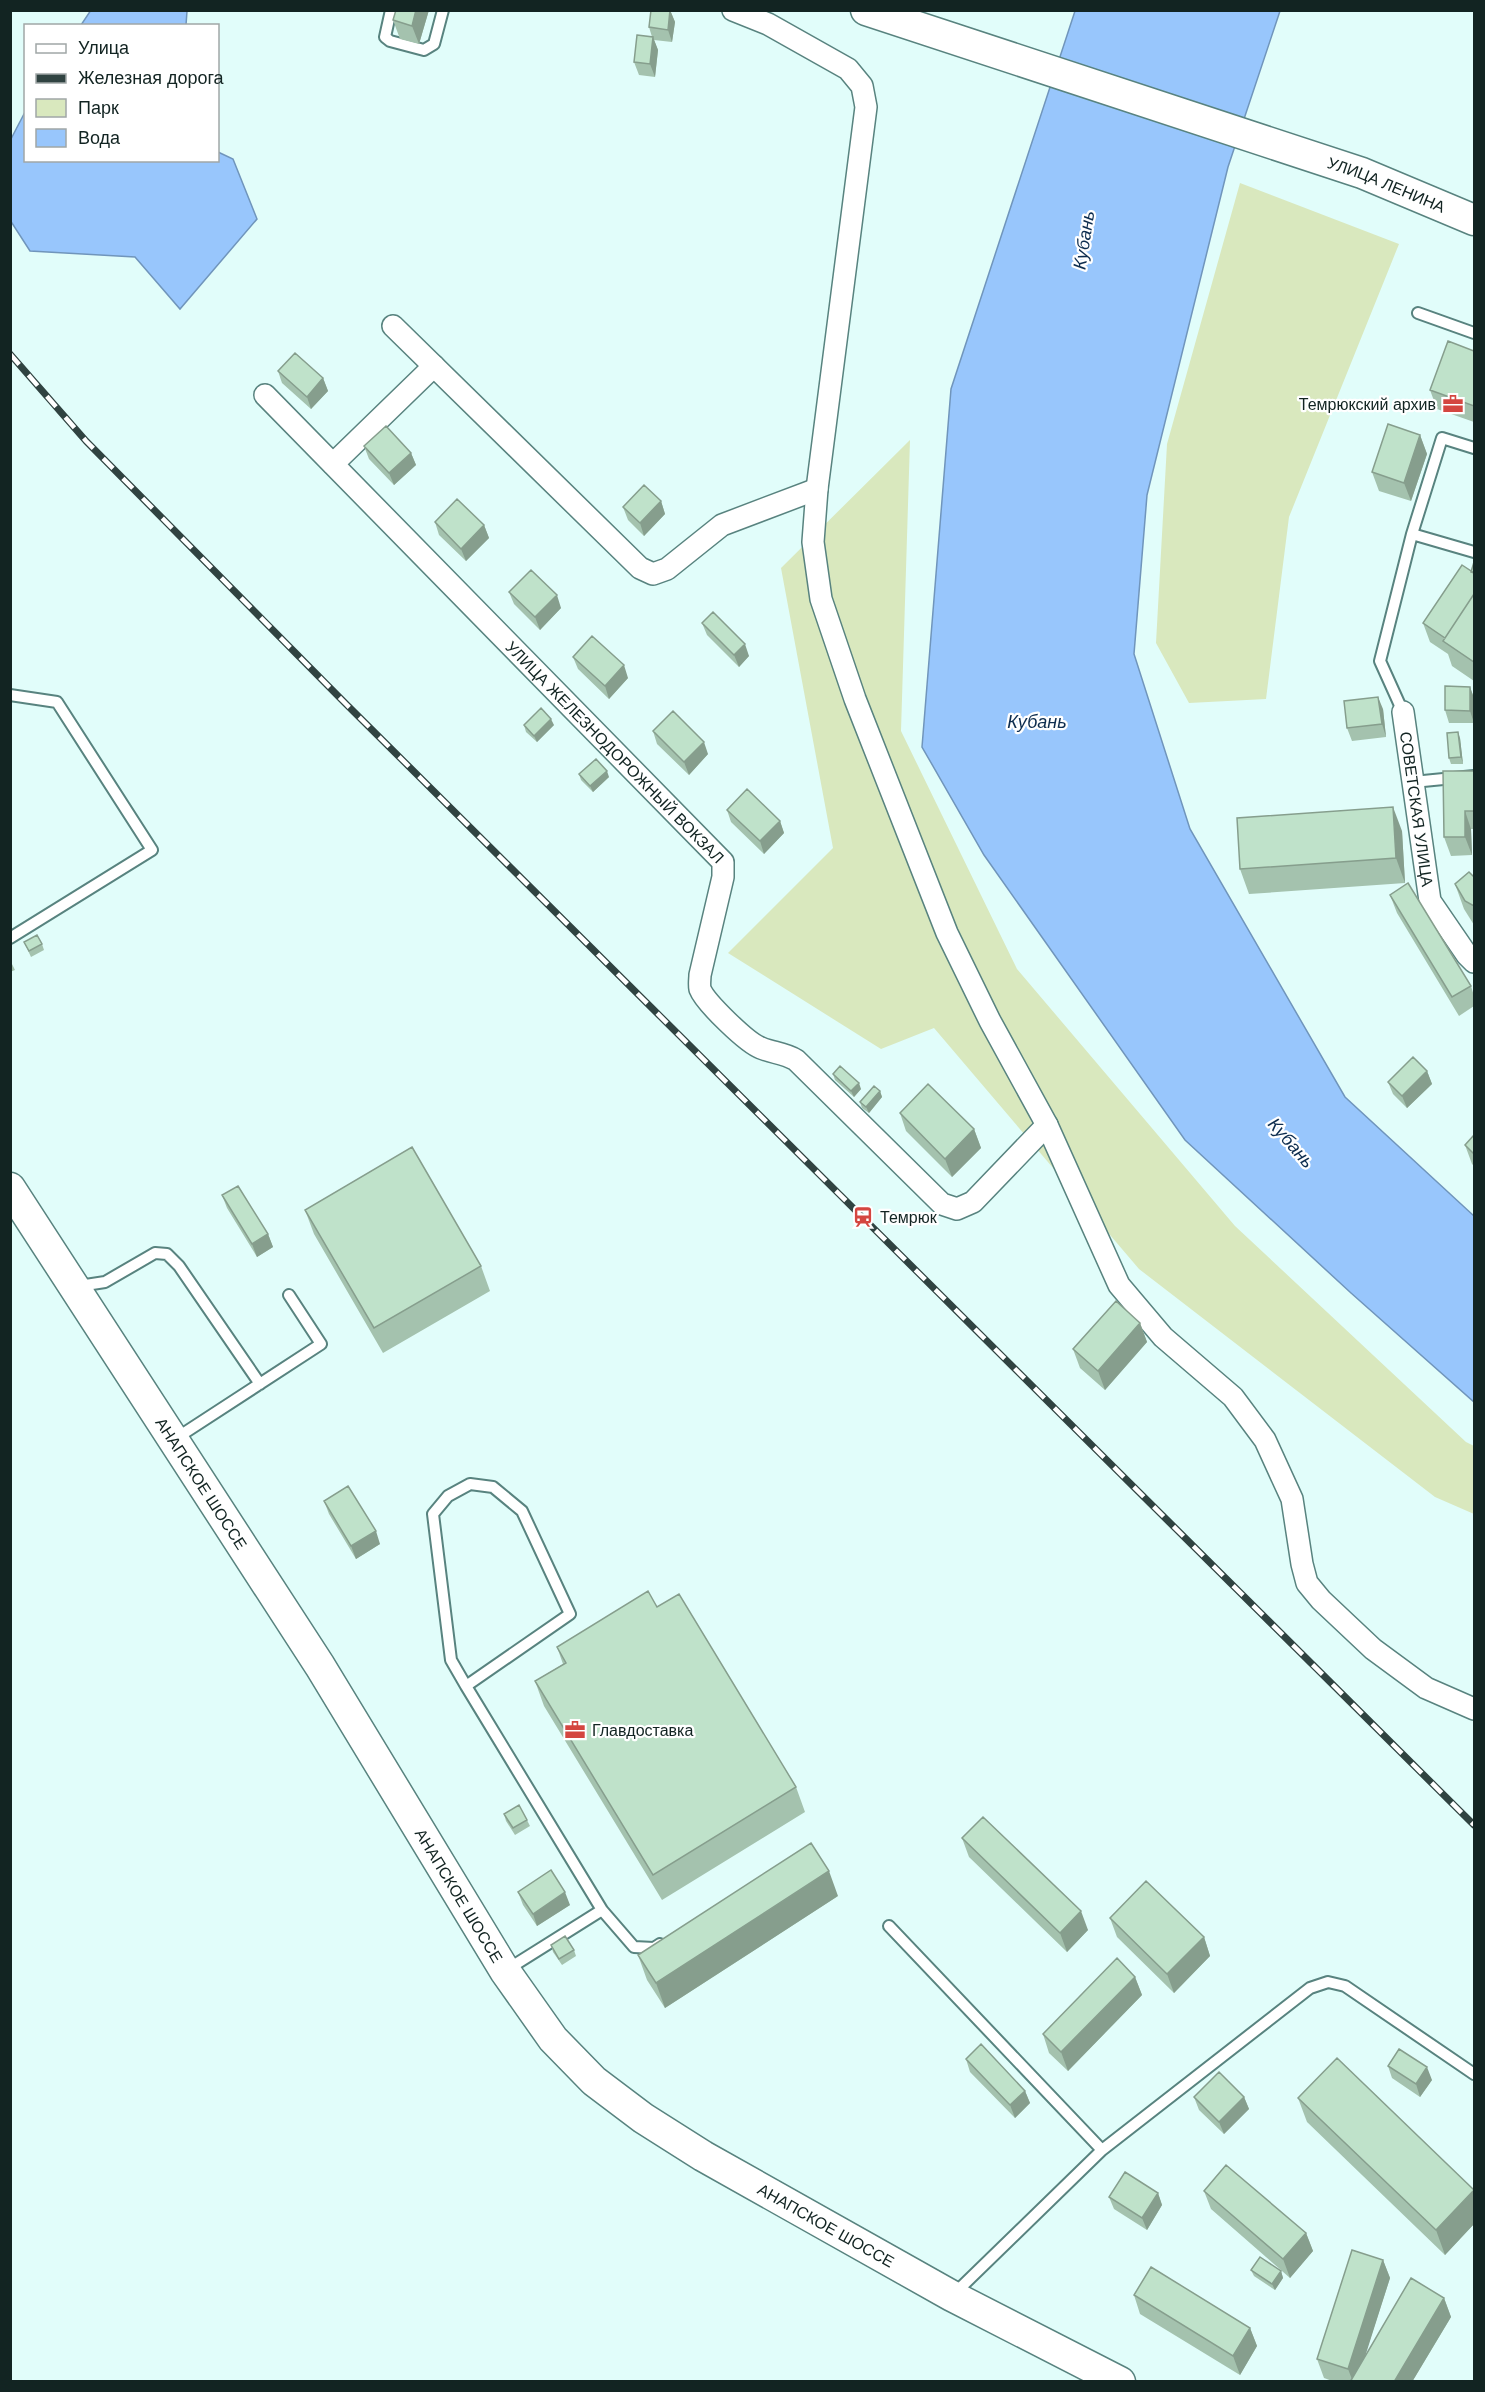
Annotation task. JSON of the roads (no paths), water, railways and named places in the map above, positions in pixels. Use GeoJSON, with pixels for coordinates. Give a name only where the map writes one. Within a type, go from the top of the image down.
{"type":"FeatureCollection","features":[{"type":"Feature","properties":{"kind":"street"},"geometry":{"type":"LineString","coordinates":[[733,10],[768,24],[848,69],[862,86],[866,107],[817,489],[813,542],[821,599],[855,699],[947,933],[990,1022],[1047,1125],[1119,1285],[1163,1337],[1233,1397],[1264,1440],[1292,1499],[1307,1582],[1321,1600],[1373,1649],[1426,1688],[1474,1709]]}},
{"type":"Feature","properties":{"kind":"street","name":"УЛИЦА ЛЕНИНА"},"geometry":{"type":"LineString","coordinates":[[866,10],[1362,173],[1474,220]]}},
{"type":"Feature","properties":{"kind":"street"},"geometry":{"type":"LineString","coordinates":[[393,326],[640,568],[653,574],[667,568],[722,525],[817,489]]}},
{"type":"Feature","properties":{"kind":"street"},"geometry":{"type":"LineString","coordinates":[[333,464],[434,366]]}},
{"type":"Feature","properties":{"kind":"street","name":"УЛИЦА ЖЕЛЕЗНОДОРОЖНЫЙ ВОКЗАЛ"},"geometry":{"type":"LineString","coordinates":[[265,395],[723,862],[723,877],[699,987],[706,998],[749,1041],[759,1048],[779,1052],[796,1060],[942,1204],[957,1209],[972,1202],[1047,1125]]}},
{"type":"Feature","properties":{"kind":"street","name":"СОВЕТСКАЯ УЛИЦА"},"geometry":{"type":"LineString","coordinates":[[1403,712],[1430,901],[1474,962]]}},
{"type":"Feature","properties":{"kind":"street","name":"АНАПСКОЕ ШОССЕ"},"geometry":{"type":"LineString","coordinates":[[10,1188],[175,1439],[320,1666],[505,1971],[553,2039],[594,2080],[643,2118],[703,2156],[952,2296],[1120,2382]]}},
{"type":"Feature","properties":{"kind":"lane"},"geometry":{"type":"LineString","coordinates":[[391,10],[385,37],[424,50],[434,44],[443,10]]}},
{"type":"Feature","properties":{"kind":"lane"},"geometry":{"type":"LineString","coordinates":[[1418,313],[1474,333]]}},
{"type":"Feature","properties":{"kind":"lane"},"geometry":{"type":"LineString","coordinates":[[1403,712],[1380,661],[1412,534],[1442,438],[1474,448]]}},
{"type":"Feature","properties":{"kind":"lane"},"geometry":{"type":"LineString","coordinates":[[1412,534],[1474,552]]}},
{"type":"Feature","properties":{"kind":"lane"},"geometry":{"type":"LineString","coordinates":[[10,695],[57,702],[152,850],[10,938]]}},
{"type":"Feature","properties":{"kind":"lane"},"geometry":{"type":"LineString","coordinates":[[1413,782],[1474,776]]}},
{"type":"Feature","properties":{"kind":"lane"},"geometry":{"type":"LineString","coordinates":[[75,1287],[105,1282],[155,1253],[166,1254],[179,1266],[260,1384]]}},
{"type":"Feature","properties":{"kind":"lane"},"geometry":{"type":"LineString","coordinates":[[175,1439],[321,1344],[289,1295]]}},
{"type":"Feature","properties":{"kind":"lane"},"geometry":{"type":"LineString","coordinates":[[466,1686],[570,1614],[522,1511],[493,1487],[470,1484],[448,1496],[432,1514],[451,1660],[466,1686],[602,1910],[634,1947],[654,1948],[674,1936]]}},
{"type":"Feature","properties":{"kind":"lane"},"geometry":{"type":"LineString","coordinates":[[505,1971],[602,1910]]}},
{"type":"Feature","properties":{"kind":"lane"},"geometry":{"type":"LineString","coordinates":[[889,1926],[1102,2150]]}},
{"type":"Feature","properties":{"kind":"lane"},"geometry":{"type":"LineString","coordinates":[[952,2296],[1102,2150],[1310,1988],[1328,1982],[1345,1986],[1474,2074]]}},
{"type":"Feature","properties":{"kind":"water"},"geometry":{"type":"Polygon","coordinates":[[[91,10],[187,10],[186,24],[82,24],[91,10]]]}},
{"type":"Feature","properties":{"kind":"water","name":"Кубань"},"geometry":{"type":"Polygon","coordinates":[[[1075,11],[1280,11],[1228,167],[1147,495],[1134,654],[1190,829],[1345,1097],[1474,1216],[1474,1402],[1351,1293],[1185,1140],[984,855],[922,747],[951,389],[1075,11]]]}},
{"type":"Feature","properties":{"kind":"water"},"geometry":{"type":"Polygon","coordinates":[[[24,114],[24,162],[219,162],[219,152],[233,159],[257,219],[180,309],[135,257],[30,251],[10,220],[11,139],[24,114]]]}},
{"type":"Feature","properties":{"kind":"railway"},"geometry":{"type":"LineString","coordinates":[[10,354],[86,441],[346,704],[1474,1825]]}},
{"type":"Feature","properties":{"kind":"place","name":"Темрюкский архив"},"geometry":{"type":"Point","coordinates":[1453,404]}},
{"type":"Feature","properties":{"kind":"place","name":"Темрюк"},"geometry":{"type":"Point","coordinates":[863,1217]}},
{"type":"Feature","properties":{"kind":"place","name":"Главдоставка"},"geometry":{"type":"Point","coordinates":[575,1730]}}]}
